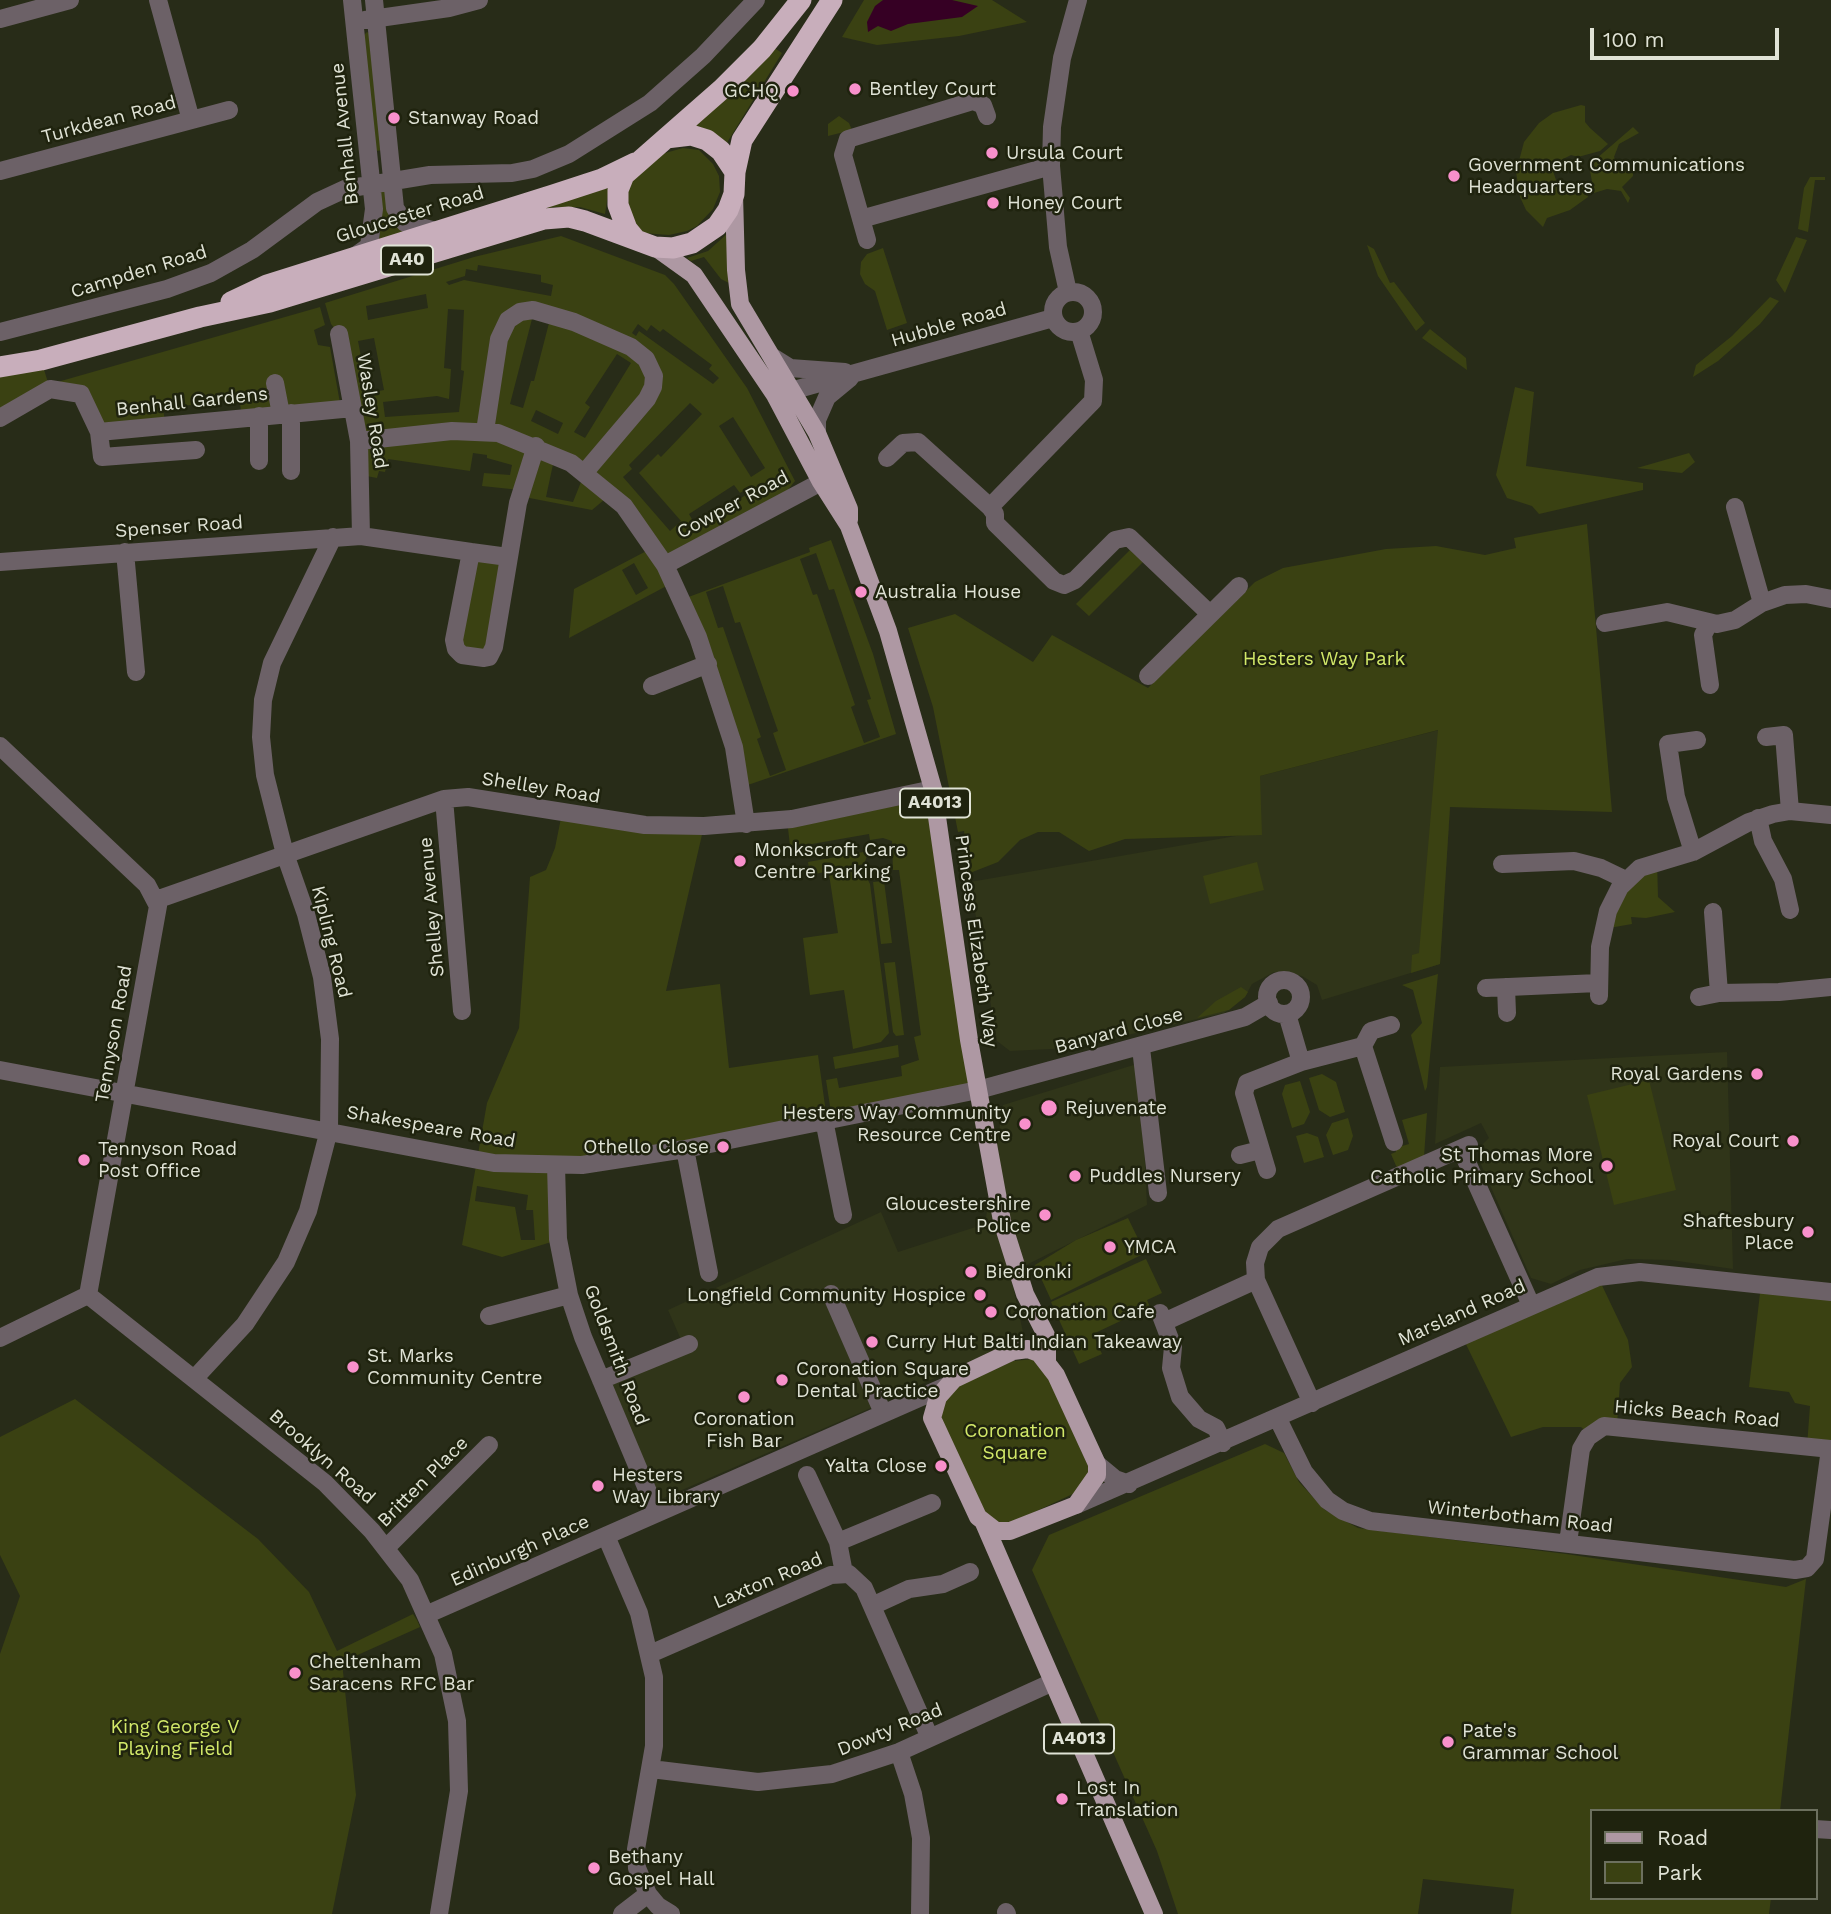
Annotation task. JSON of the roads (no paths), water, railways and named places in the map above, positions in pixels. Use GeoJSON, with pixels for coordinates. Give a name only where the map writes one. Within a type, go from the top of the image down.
{"type":"FeatureCollection","features":[{"type":"Feature","properties":{"kind":"highway"},"geometry":{"type":"LineString","coordinates":[[800,0],[762,49],[624,175],[618,190],[618,205],[623,223],[645,243],[673,248],[704,237],[717,226],[734,194],[735,172],[742,139],[831,0]]}},
{"type":"Feature","properties":{"kind":"highway"},"geometry":{"type":"LineString","coordinates":[[666,138],[691,135],[707,140],[721,151],[735,172]]}},
{"type":"Feature","properties":{"kind":"highway","name":"Gloucester Road"},"geometry":{"type":"LineString","coordinates":[[200,317],[267,285],[602,179],[635,163]]}},
{"type":"Feature","properties":{"kind":"highway","name":"Gloucester Road"},"geometry":{"type":"LineString","coordinates":[[0,366],[41,360],[200,317],[270,302],[544,219],[569,217],[645,243]]}},
{"type":"Feature","properties":{"kind":"main road","name":"Princess Elizabeth Way"},"geometry":{"type":"LineString","coordinates":[[734,194],[736,270],[740,304],[789,379],[817,433],[849,509],[849,526]]}},
{"type":"Feature","properties":{"kind":"main road","name":"Princess Elizabeth Way"},"geometry":{"type":"LineString","coordinates":[[645,243],[694,275],[775,395],[821,482],[849,526],[896,656],[933,789],[978,1090],[1002,1222],[1014,1265],[1046,1337],[1047,1361]]}},
{"type":"Feature","properties":{"kind":"main road"},"geometry":{"type":"LineString","coordinates":[[932,1418],[944,1387],[954,1379],[1013,1351],[1028,1340],[1039,1324]]}},
{"type":"Feature","properties":{"kind":"main road"},"geometry":{"type":"LineString","coordinates":[[1013,1351],[1028,1349],[1039,1353],[1047,1361]]}},
{"type":"Feature","properties":{"kind":"main road","name":"A4013"},"geometry":{"type":"LineString","coordinates":[[1047,1361],[1097,1464]]}},
{"type":"Feature","properties":{"kind":"main road","name":"A4013"},"geometry":{"type":"LineString","coordinates":[[932,1418],[984,1523],[1000,1565],[1136,1865],[1154,1914]]}},
{"type":"Feature","properties":{"kind":"main road"},"geometry":{"type":"LineString","coordinates":[[984,1523],[996,1531],[1010,1531],[1076,1505],[1094,1481],[1097,1464]]}},
{"type":"Feature","properties":{"kind":"main road"},"geometry":{"type":"LineString","coordinates":[[1000,1565],[1010,1531]]}},
{"type":"Feature","properties":{"kind":"street"},"geometry":{"type":"LineString","coordinates":[[158,0],[191,120]]}},
{"type":"Feature","properties":{"kind":"street","name":"Benhall Avenue"},"geometry":{"type":"LineString","coordinates":[[352,0],[373,185],[373,231],[369,246],[355,256]]}},
{"type":"Feature","properties":{"kind":"street"},"geometry":{"type":"LineString","coordinates":[[354,21],[374,9],[479,0]]}},
{"type":"Feature","properties":{"kind":"street","name":"Campden Road"},"geometry":{"type":"LineString","coordinates":[[0,331],[167,289],[211,273],[252,250],[317,202],[345,189],[461,173],[512,173],[533,169],[569,154],[650,103],[703,55],[756,0]]}},
{"type":"Feature","properties":{"kind":"street"},"geometry":{"type":"LineString","coordinates":[[1068,292],[1058,247],[1051,166],[1052,127],[1062,58],[1078,0]]}},
{"type":"Feature","properties":{"kind":"street"},"geometry":{"type":"LineString","coordinates":[[0,19],[63,1]]}},
{"type":"Feature","properties":{"kind":"street"},"geometry":{"type":"LineString","coordinates":[[374,9],[395,208],[405,223],[436,230]]}},
{"type":"Feature","properties":{"kind":"street"},"geometry":{"type":"LineString","coordinates":[[867,240],[843,155],[845,143],[851,136],[973,101],[983,105],[987,116]]}},
{"type":"Feature","properties":{"kind":"street","name":"Turkdean Road"},"geometry":{"type":"LineString","coordinates":[[0,171],[229,110]]}},
{"type":"Feature","properties":{"kind":"street"},"geometry":{"type":"LineString","coordinates":[[861,219],[1051,166]]}},
{"type":"Feature","properties":{"kind":"street"},"geometry":{"type":"LineString","coordinates":[[1068,292],[1054,305],[1053,318],[1060,328],[1079,331]]}},
{"type":"Feature","properties":{"kind":"street"},"geometry":{"type":"LineString","coordinates":[[1068,292],[1086,297],[1092,307],[1092,319],[1079,331]]}},
{"type":"Feature","properties":{"kind":"street"},"geometry":{"type":"LineString","coordinates":[[485,431],[499,339],[508,320],[520,312],[533,310],[574,322],[636,351],[649,363],[654,376],[647,399],[585,472]]}},
{"type":"Feature","properties":{"kind":"street","name":"Hubble Road"},"geometry":{"type":"LineString","coordinates":[[775,395],[789,379],[856,373],[1053,318]]}},
{"type":"Feature","properties":{"kind":"street"},"geometry":{"type":"LineString","coordinates":[[989,507],[1093,401],[1094,380],[1079,331]]}},
{"type":"Feature","properties":{"kind":"street","name":"Wasley Road"},"geometry":{"type":"LineString","coordinates":[[339,334],[359,441],[360,536]]}},
{"type":"Feature","properties":{"kind":"street"},"geometry":{"type":"LineString","coordinates":[[0,418],[50,389],[41,360]]}},
{"type":"Feature","properties":{"kind":"street","name":"Hubble Road"},"geometry":{"type":"LineString","coordinates":[[817,433],[817,420],[827,397],[856,373]]}},
{"type":"Feature","properties":{"kind":"street","name":"Benhall Gardens"},"geometry":{"type":"LineString","coordinates":[[275,383],[286,414]]}},
{"type":"Feature","properties":{"kind":"street","name":"Benhall Gardens"},"geometry":{"type":"LineString","coordinates":[[50,389],[81,394],[99,432],[353,408]]}},
{"type":"Feature","properties":{"kind":"street"},"geometry":{"type":"LineString","coordinates":[[286,414],[291,471]]}},
{"type":"Feature","properties":{"kind":"street"},"geometry":{"type":"LineString","coordinates":[[259,416],[259,461]]}},
{"type":"Feature","properties":{"kind":"street"},"geometry":{"type":"LineString","coordinates":[[359,441],[452,431],[485,431],[536,446],[585,472],[633,517],[665,565],[683,599],[708,664],[734,747],[746,824]]}},
{"type":"Feature","properties":{"kind":"street"},"geometry":{"type":"LineString","coordinates":[[99,432],[102,457],[196,450]]}},
{"type":"Feature","properties":{"kind":"street"},"geometry":{"type":"LineString","coordinates":[[887,458],[903,443],[918,442],[989,507],[995,514],[995,523],[1057,583],[1071,583],[1115,540],[1129,537],[1210,614]]}},
{"type":"Feature","properties":{"kind":"street"},"geometry":{"type":"LineString","coordinates":[[471,552],[454,640],[456,649],[462,656],[489,657],[494,647],[519,496],[536,446]]}},
{"type":"Feature","properties":{"kind":"street","name":"Cowper Road"},"geometry":{"type":"LineString","coordinates":[[665,565],[821,482]]}},
{"type":"Feature","properties":{"kind":"street"},"geometry":{"type":"LineString","coordinates":[[1735,507],[1762,603]]}},
{"type":"Feature","properties":{"kind":"street","name":"Spenser Road"},"geometry":{"type":"LineString","coordinates":[[0,562],[360,536],[508,556]]}},
{"type":"Feature","properties":{"kind":"street","name":"Kipling Road"},"geometry":{"type":"LineString","coordinates":[[194,1379],[245,1324],[286,1262],[308,1211],[329,1130],[332,1069],[327,1009],[315,945],[285,855],[262,756],[263,699],[278,649],[333,537]]}},
{"type":"Feature","properties":{"kind":"street"},"geometry":{"type":"LineString","coordinates":[[125,552],[136,672]]}},
{"type":"Feature","properties":{"kind":"street"},"geometry":{"type":"LineString","coordinates":[[1148,676],[1239,586]]}},
{"type":"Feature","properties":{"kind":"street"},"geometry":{"type":"LineString","coordinates":[[1605,623],[1667,612],[1688,615],[1708,625],[1735,620],[1762,603],[1795,594],[1831,599]]}},
{"type":"Feature","properties":{"kind":"street"},"geometry":{"type":"LineString","coordinates":[[1708,625],[1703,635],[1710,685]]}},
{"type":"Feature","properties":{"kind":"street"},"geometry":{"type":"LineString","coordinates":[[652,686],[708,664]]}},
{"type":"Feature","properties":{"kind":"street"},"geometry":{"type":"LineString","coordinates":[[1766,737],[1784,735],[1790,811]]}},
{"type":"Feature","properties":{"kind":"street"},"geometry":{"type":"LineString","coordinates":[[1693,852],[1676,797],[1668,744],[1697,740]]}},
{"type":"Feature","properties":{"kind":"street"},"geometry":{"type":"LineString","coordinates":[[0,746],[148,885],[156,900]]}},
{"type":"Feature","properties":{"kind":"street","name":"Shelley Road"},"geometry":{"type":"LineString","coordinates":[[156,900],[444,799],[468,797],[645,825],[746,824],[792,819],[933,789]]}},
{"type":"Feature","properties":{"kind":"street","name":"Shelley Avenue"},"geometry":{"type":"LineString","coordinates":[[444,799],[462,1012]]}},
{"type":"Feature","properties":{"kind":"street"},"geometry":{"type":"LineString","coordinates":[[1486,988],[1598,990],[1601,938],[1608,911],[1626,880],[1649,863],[1693,852],[1758,818],[1790,811],[1831,815]]}},
{"type":"Feature","properties":{"kind":"street"},"geometry":{"type":"LineString","coordinates":[[1758,818],[1763,841],[1783,878],[1790,910]]}},
{"type":"Feature","properties":{"kind":"street"},"geometry":{"type":"LineString","coordinates":[[1502,864],[1574,861],[1601,868],[1626,880]]}},
{"type":"Feature","properties":{"kind":"street","name":"Tennyson Road"},"geometry":{"type":"LineString","coordinates":[[88,1294],[157,920],[156,900]]}},
{"type":"Feature","properties":{"kind":"street"},"geometry":{"type":"LineString","coordinates":[[1713,912],[1719,993]]}},
{"type":"Feature","properties":{"kind":"street"},"geometry":{"type":"LineString","coordinates":[[1281,980],[1292,982],[1298,987],[1300,996],[1298,1005],[1287,1014],[1277,1012],[1269,1003],[1268,993],[1272,985],[1281,980]]}},
{"type":"Feature","properties":{"kind":"street"},"geometry":{"type":"LineString","coordinates":[[1506,987],[1507,1013]]}},
{"type":"Feature","properties":{"kind":"street"},"geometry":{"type":"LineString","coordinates":[[1699,997],[1719,993],[1779,992],[1831,987]]}},
{"type":"Feature","properties":{"kind":"street","name":"Banyard Close"},"geometry":{"type":"LineString","coordinates":[[978,1090],[1141,1048],[1245,1017],[1269,1003]]}},
{"type":"Feature","properties":{"kind":"street"},"geometry":{"type":"LineString","coordinates":[[1287,1014],[1301,1062]]}},
{"type":"Feature","properties":{"kind":"street"},"geometry":{"type":"LineString","coordinates":[[1391,1025],[1371,1031],[1363,1046],[1394,1142]]}},
{"type":"Feature","properties":{"kind":"street"},"geometry":{"type":"LineString","coordinates":[[1267,1170],[1244,1093],[1245,1086],[1254,1078],[1301,1062],[1363,1046]]}},
{"type":"Feature","properties":{"kind":"street"},"geometry":{"type":"LineString","coordinates":[[1141,1048],[1158,1193]]}},
{"type":"Feature","properties":{"kind":"street","name":"Shakespeare Road"},"geometry":{"type":"LineString","coordinates":[[0,1070],[494,1163],[556,1165],[582,1165],[685,1149],[978,1090]]}},
{"type":"Feature","properties":{"kind":"street"},"geometry":{"type":"LineString","coordinates":[[824,1120],[843,1215]]}},
{"type":"Feature","properties":{"kind":"street"},"geometry":{"type":"LineString","coordinates":[[1312,1403],[1256,1280],[1255,1263],[1260,1247],[1278,1228],[1402,1172],[1465,1147],[1531,1305]]}},
{"type":"Feature","properties":{"kind":"street"},"geometry":{"type":"LineString","coordinates":[[685,1149],[709,1273]]}},
{"type":"Feature","properties":{"kind":"street"},"geometry":{"type":"LineString","coordinates":[[1240,1155],[1260,1150]]}},
{"type":"Feature","properties":{"kind":"street","name":"Goldsmith Road"},"geometry":{"type":"LineString","coordinates":[[556,1165],[556,1222],[569,1294],[601,1380],[657,1513]]}},
{"type":"Feature","properties":{"kind":"street","name":"Marsland Road"},"geometry":{"type":"LineString","coordinates":[[1076,1505],[1278,1419],[1590,1280],[1627,1272],[1831,1292]]}},
{"type":"Feature","properties":{"kind":"street"},"geometry":{"type":"LineString","coordinates":[[1223,1443],[1216,1428],[1199,1419],[1180,1397],[1173,1378],[1173,1347],[1162,1317],[1256,1280]]}},
{"type":"Feature","properties":{"kind":"street"},"geometry":{"type":"LineString","coordinates":[[0,1338],[88,1294]]}},
{"type":"Feature","properties":{"kind":"street","name":"Brooklyn Road"},"geometry":{"type":"LineString","coordinates":[[88,1294],[325,1483],[386,1548],[410,1580],[428,1614],[449,1675],[460,1748],[459,1791],[439,1914]]}},
{"type":"Feature","properties":{"kind":"street"},"geometry":{"type":"LineString","coordinates":[[489,1315],[569,1294]]}},
{"type":"Feature","properties":{"kind":"street"},"geometry":{"type":"LineString","coordinates":[[831,1294],[890,1410],[924,1411],[932,1418]]}},
{"type":"Feature","properties":{"kind":"street"},"geometry":{"type":"LineString","coordinates":[[601,1380],[689,1344]]}},
{"type":"Feature","properties":{"kind":"street","name":"Edinburgh Place"},"geometry":{"type":"LineString","coordinates":[[428,1614],[944,1387]]}},
{"type":"Feature","properties":{"kind":"street","name":"Winterbotham Road"},"geometry":{"type":"LineString","coordinates":[[1278,1419],[1304,1472],[1328,1500],[1343,1511],[1370,1521],[1795,1570],[1807,1568],[1814,1562],[1830,1449]]}},
{"type":"Feature","properties":{"kind":"street","name":"Hicks Beach Road"},"geometry":{"type":"LineString","coordinates":[[1568,1543],[1581,1449],[1588,1437],[1604,1426],[1830,1449]]}},
{"type":"Feature","properties":{"kind":"street","name":"Britten Place"},"geometry":{"type":"LineString","coordinates":[[386,1548],[489,1445]]}},
{"type":"Feature","properties":{"kind":"street"},"geometry":{"type":"LineString","coordinates":[[1097,1464],[1115,1479],[1129,1483]]}},
{"type":"Feature","properties":{"kind":"street"},"geometry":{"type":"LineString","coordinates":[[807,1475],[838,1542],[844,1573]]}},
{"type":"Feature","properties":{"kind":"street"},"geometry":{"type":"LineString","coordinates":[[838,1542],[933,1503]]}},
{"type":"Feature","properties":{"kind":"street"},"geometry":{"type":"LineString","coordinates":[[606,1536],[639,1613],[650,1654],[656,1700],[650,1769],[636,1849],[639,1877],[658,1906],[671,1914]]}},
{"type":"Feature","properties":{"kind":"street"},"geometry":{"type":"LineString","coordinates":[[872,1606],[909,1589],[943,1584],[970,1572]]}},
{"type":"Feature","properties":{"kind":"street","name":"Laxton Road"},"geometry":{"type":"LineString","coordinates":[[650,1654],[831,1576],[844,1573],[854,1576],[862,1583],[930,1738]]}},
{"type":"Feature","properties":{"kind":"street","name":"Dowty Road"},"geometry":{"type":"LineString","coordinates":[[650,1769],[738,1781],[778,1782],[840,1772],[899,1752],[1053,1682]]}},
{"type":"Feature","properties":{"kind":"street"},"geometry":{"type":"LineString","coordinates":[[899,1752],[913,1794],[921,1838],[920,1914]]}},
{"type":"Feature","properties":{"kind":"street"},"geometry":{"type":"LineString","coordinates":[[622,1914],[648,1894]]}},
{"type":"Feature","properties":{"kind":"place","name":"Bentley Court"},"geometry":{"type":"Point","coordinates":[855,89]}},
{"type":"Feature","properties":{"kind":"place","name":"GCHQ"},"geometry":{"type":"Point","coordinates":[793,91]}},
{"type":"Feature","properties":{"kind":"place","name":"Stanway Road"},"geometry":{"type":"Point","coordinates":[394,118]}},
{"type":"Feature","properties":{"kind":"place","name":"Ursula Court"},"geometry":{"type":"Point","coordinates":[992,153]}},
{"type":"Feature","properties":{"kind":"place","name":"Government Communications Headquarters"},"geometry":{"type":"Point","coordinates":[1454,176]}},
{"type":"Feature","properties":{"kind":"place","name":"Honey Court"},"geometry":{"type":"Point","coordinates":[993,203]}},
{"type":"Feature","properties":{"kind":"place","name":"Australia House"},"geometry":{"type":"Point","coordinates":[861,592]}},
{"type":"Feature","properties":{"kind":"place","name":"Monkscroft Care Centre Parking"},"geometry":{"type":"Point","coordinates":[740,861]}},
{"type":"Feature","properties":{"kind":"place","name":"Royal Gardens"},"geometry":{"type":"Point","coordinates":[1757,1074]}},
{"type":"Feature","properties":{"kind":"place","name":"Rejuvenate"},"geometry":{"type":"Point","coordinates":[1049,1108]}},
{"type":"Feature","properties":{"kind":"place","name":"Hesters Way Community Resource Centre"},"geometry":{"type":"Point","coordinates":[1025,1124]}},
{"type":"Feature","properties":{"kind":"place","name":"Royal Court"},"geometry":{"type":"Point","coordinates":[1793,1141]}},
{"type":"Feature","properties":{"kind":"place","name":"Othello Close"},"geometry":{"type":"Point","coordinates":[723,1147]}},
{"type":"Feature","properties":{"kind":"place","name":"Tennyson Road Post Office"},"geometry":{"type":"Point","coordinates":[84,1160]}},
{"type":"Feature","properties":{"kind":"place","name":"St Thomas More Catholic Primary School"},"geometry":{"type":"Point","coordinates":[1607,1166]}},
{"type":"Feature","properties":{"kind":"place","name":"Puddles Nursery"},"geometry":{"type":"Point","coordinates":[1075,1176]}},
{"type":"Feature","properties":{"kind":"place","name":"Gloucestershire Police"},"geometry":{"type":"Point","coordinates":[1045,1215]}},
{"type":"Feature","properties":{"kind":"place","name":"Shaftesbury Place"},"geometry":{"type":"Point","coordinates":[1808,1232]}},
{"type":"Feature","properties":{"kind":"place","name":"YMCA"},"geometry":{"type":"Point","coordinates":[1110,1247]}},
{"type":"Feature","properties":{"kind":"place","name":"Biedronki"},"geometry":{"type":"Point","coordinates":[971,1272]}},
{"type":"Feature","properties":{"kind":"place","name":"Longfield Community Hospice"},"geometry":{"type":"Point","coordinates":[980,1295]}},
{"type":"Feature","properties":{"kind":"place","name":"Coronation Cafe"},"geometry":{"type":"Point","coordinates":[991,1312]}},
{"type":"Feature","properties":{"kind":"place","name":"Curry Hut Balti Indian Takeaway"},"geometry":{"type":"Point","coordinates":[872,1342]}},
{"type":"Feature","properties":{"kind":"place","name":"St. Marks Community Centre"},"geometry":{"type":"Point","coordinates":[353,1367]}},
{"type":"Feature","properties":{"kind":"place","name":"Coronation Square Dental Practice"},"geometry":{"type":"Point","coordinates":[782,1380]}},
{"type":"Feature","properties":{"kind":"place","name":"Coronation Fish Bar"},"geometry":{"type":"Point","coordinates":[744,1397]}},
{"type":"Feature","properties":{"kind":"place","name":"Yalta Close"},"geometry":{"type":"Point","coordinates":[941,1466]}},
{"type":"Feature","properties":{"kind":"place","name":"Hesters Way Library"},"geometry":{"type":"Point","coordinates":[598,1486]}},
{"type":"Feature","properties":{"kind":"place","name":"Cheltenham Saracens RFC Bar"},"geometry":{"type":"Point","coordinates":[295,1673]}},
{"type":"Feature","properties":{"kind":"place","name":"Pate's Grammar School"},"geometry":{"type":"Point","coordinates":[1448,1742]}},
{"type":"Feature","properties":{"kind":"place","name":"Lost In Translation"},"geometry":{"type":"Point","coordinates":[1062,1799]}},
{"type":"Feature","properties":{"kind":"place","name":"Bethany Gospel Hall"},"geometry":{"type":"Point","coordinates":[594,1868]}},
{"type":"Feature","properties":{"kind":"park label","name":"Hesters Way Park"},"geometry":{"type":"Point","coordinates":[1324,659]}},
{"type":"Feature","properties":{"kind":"park label","name":"Coronation Square"},"geometry":{"type":"Point","coordinates":[1015,1442]}},
{"type":"Feature","properties":{"kind":"park label","name":"King George V Playing Field"},"geometry":{"type":"Point","coordinates":[175,1738]}}]}
